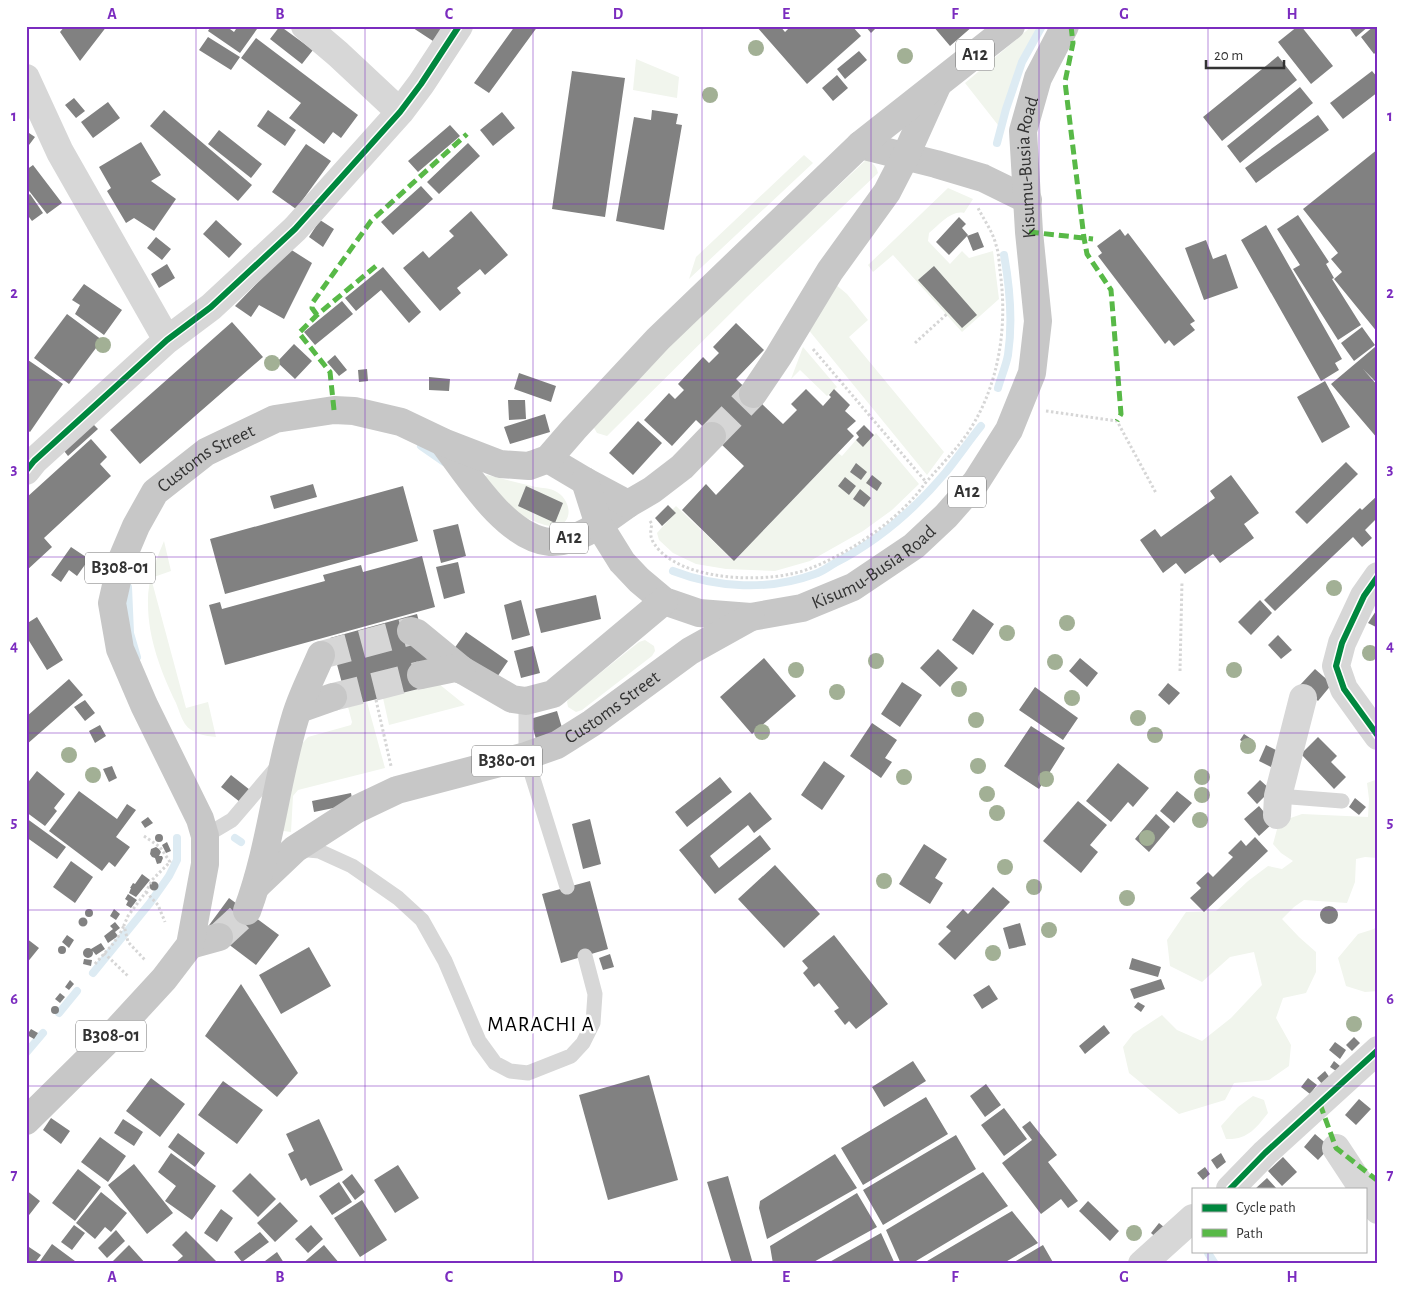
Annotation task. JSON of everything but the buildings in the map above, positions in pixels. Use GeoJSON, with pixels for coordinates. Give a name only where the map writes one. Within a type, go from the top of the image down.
{"type":"FeatureCollection","features":[{"type":"Feature","properties":{"kind":"highway","name":"A12"},"geometry":{"type":"LineString","coordinates":[[548,459],[664,333],[860,145],[1010,26]]}},
{"type":"Feature","properties":{"kind":"highway","name":"Kisumu-Busia Road"},"geometry":{"type":"LineString","coordinates":[[585,481],[599,525],[622,562],[639,580],[664,601],[699,613],[750,617],[802,608],[853,587],[914,546],[946,516],[976,482],[1010,430],[1032,373],[1038,320],[1023,132],[1038,78],[1065,26]]}},
{"type":"Feature","properties":{"kind":"highway","name":"A12"},"geometry":{"type":"LineString","coordinates":[[753,394],[830,271],[887,192],[938,83]]}},
{"type":"Feature","properties":{"kind":"highway"},"geometry":{"type":"LineString","coordinates":[[860,145],[936,164],[989,181],[1028,200]]}},
{"type":"Feature","properties":{"kind":"highway","name":"Customs Street"},"geometry":{"type":"LineString","coordinates":[[26,1122],[105,1043],[164,979],[190,945],[205,864],[205,836],[200,820],[144,706],[120,649],[112,603],[122,558],[136,526],[156,492],[206,452],[275,418],[334,410],[354,411],[401,422],[443,442],[500,464],[529,466],[548,459]]}},
{"type":"Feature","properties":{"kind":"highway","name":"A12"},"geometry":{"type":"LineString","coordinates":[[507,520],[528,535],[550,542],[566,540],[587,532],[682,467],[712,436]]}},
{"type":"Feature","properties":{"kind":"highway","name":"Customs Street"},"geometry":{"type":"LineString","coordinates":[[443,442],[490,504],[507,520]]}},
{"type":"Feature","properties":{"kind":"highway"},"geometry":{"type":"LineString","coordinates":[[548,459],[585,481],[634,501]]}},
{"type":"Feature","properties":{"kind":"highway"},"geometry":{"type":"LineString","coordinates":[[411,631],[417,633],[462,670],[512,699],[526,701],[553,694],[664,601]]}},
{"type":"Feature","properties":{"kind":"highway","name":"Customs Street"},"geometry":{"type":"LineString","coordinates":[[256,886],[294,849],[357,809],[397,790],[544,751],[565,740],[592,723],[690,651],[750,617]]}},
{"type":"Feature","properties":{"kind":"highway","name":"Customs Street"},"geometry":{"type":"LineString","coordinates":[[247,911],[263,862],[284,760],[298,710],[321,655]]}},
{"type":"Feature","properties":{"kind":"highway"},"geometry":{"type":"LineString","coordinates":[[421,675],[455,668],[462,670]]}},
{"type":"Feature","properties":{"kind":"highway"},"geometry":{"type":"LineString","coordinates":[[298,710],[333,697]]}},
{"type":"Feature","properties":{"kind":"highway"},"geometry":{"type":"LineString","coordinates":[[190,945],[219,937]]}},
{"type":"Feature","properties":{"kind":"street"},"geometry":{"type":"LineString","coordinates":[[305,26],[400,112]]}},
{"type":"Feature","properties":{"kind":"street"},"geometry":{"type":"LineString","coordinates":[[26,471],[167,340],[212,307],[295,229],[400,112],[459,26]]}},
{"type":"Feature","properties":{"kind":"street"},"geometry":{"type":"LineString","coordinates":[[26,78],[60,152],[167,340]]}},
{"type":"Feature","properties":{"kind":"street"},"geometry":{"type":"LineString","coordinates":[[1378,576],[1364,596],[1342,642],[1336,666],[1344,689],[1378,736]]}},
{"type":"Feature","properties":{"kind":"street"},"geometry":{"type":"LineString","coordinates":[[1278,806],[1303,698]]}},
{"type":"Feature","properties":{"kind":"street"},"geometry":{"type":"LineString","coordinates":[[1231,1188],[1265,1153],[1378,1050]]}},
{"type":"Feature","properties":{"kind":"street"},"geometry":{"type":"LineString","coordinates":[[1336,1148],[1362,1188]]}},
{"type":"Feature","properties":{"kind":"street"},"geometry":{"type":"LineString","coordinates":[[1366,1193],[1378,1210]]}},
{"type":"Feature","properties":{"kind":"street"},"geometry":{"type":"LineString","coordinates":[[1142,1264],[1192,1219]]}},
{"type":"Feature","properties":{"kind":"lane"},"geometry":{"type":"LineString","coordinates":[[526,701],[526,756],[567,887]]}},
{"type":"Feature","properties":{"kind":"lane","name":"Customs Street"},"geometry":{"type":"LineString","coordinates":[[205,836],[232,820],[284,760]]}},
{"type":"Feature","properties":{"kind":"lane"},"geometry":{"type":"LineString","coordinates":[[1278,806],[1342,801]]}},
{"type":"Feature","properties":{"kind":"lane"},"geometry":{"type":"LineString","coordinates":[[294,849],[319,851],[352,866],[398,898],[422,920],[445,960],[479,1041],[495,1063],[510,1071],[528,1073],[570,1056],[583,1043],[593,1024],[595,994],[585,956]]}},
{"type":"Feature","properties":{"kind":"path"},"geometry":{"type":"LineString","coordinates":[[634,501],[652,524],[649,534],[652,542],[664,555],[674,562],[698,572],[731,577],[787,575],[811,569],[882,528],[916,496],[967,433],[986,399],[994,376],[1003,330],[1003,289],[996,245],[978,208],[989,181]]}},
{"type":"Feature","properties":{"kind":"path"},"geometry":{"type":"LineString","coordinates":[[915,342],[948,313]]}},
{"type":"Feature","properties":{"kind":"path"},"geometry":{"type":"LineString","coordinates":[[795,328],[926,482]]}},
{"type":"Feature","properties":{"kind":"path"},"geometry":{"type":"LineString","coordinates":[[1018,407],[1117,421],[1156,494]]}},
{"type":"Feature","properties":{"kind":"path"},"geometry":{"type":"LineString","coordinates":[[1180,671],[1182,581]]}},
{"type":"Feature","properties":{"kind":"path"},"geometry":{"type":"LineString","coordinates":[[376,700],[397,790]]}},
{"type":"Feature","properties":{"kind":"path"},"geometry":{"type":"LineString","coordinates":[[144,836],[160,847],[170,862],[175,864]]}},
{"type":"Feature","properties":{"kind":"path"},"geometry":{"type":"LineString","coordinates":[[95,964],[120,935],[128,916],[146,892],[152,880],[170,862]]}},
{"type":"Feature","properties":{"kind":"path"},"geometry":{"type":"LineString","coordinates":[[146,892],[158,905]]}},
{"type":"Feature","properties":{"kind":"path"},"geometry":{"type":"LineString","coordinates":[[124,926],[128,942]]}},
{"type":"Feature","properties":{"kind":"path"},"geometry":{"type":"LineString","coordinates":[[104,953],[110,959]]}},
{"type":"Feature","properties":{"kind":"shaded area"},"geometry":{"type":"Polygon","coordinates":[[[1032,26],[1039,26],[1018,63],[998,125],[965,83],[1032,26]]]}},
{"type":"Feature","properties":{"kind":"shaded area"},"geometry":{"type":"Polygon","coordinates":[[[636,59],[679,77],[677,98],[633,90],[636,59]]]}},
{"type":"Feature","properties":{"kind":"shaded area"},"geometry":{"type":"Polygon","coordinates":[[[804,155],[813,163],[689,279],[696,257],[804,155]]]}},
{"type":"Feature","properties":{"kind":"shaded area"},"geometry":{"type":"Polygon","coordinates":[[[866,160],[874,165],[878,173],[748,296],[607,436],[597,433],[593,426],[648,364],[866,160]]]}},
{"type":"Feature","properties":{"kind":"shaded area"},"geometry":{"type":"Polygon","coordinates":[[[948,188],[973,199],[964,213],[950,216],[929,233],[928,241],[950,264],[962,251],[969,258],[993,251],[999,299],[962,332],[893,255],[873,272],[868,265],[948,188]]]}},
{"type":"Feature","properties":{"kind":"shaded area"},"geometry":{"type":"Polygon","coordinates":[[[835,284],[847,294],[868,320],[849,337],[944,452],[927,475],[807,328],[835,284]]]}},
{"type":"Feature","properties":{"kind":"shaded area"},"geometry":{"type":"Polygon","coordinates":[[[803,347],[837,387],[827,396],[800,370],[791,379],[803,347]]]}},
{"type":"Feature","properties":{"kind":"shaded area"},"geometry":{"type":"Polygon","coordinates":[[[876,433],[919,484],[892,510],[863,531],[810,561],[775,571],[726,569],[696,564],[673,553],[659,540],[657,533],[675,513],[672,510],[676,506],[734,561],[838,453],[842,456],[856,440],[863,446],[876,433]]]}},
{"type":"Feature","properties":{"kind":"shaded area"},"geometry":{"type":"Polygon","coordinates":[[[487,475],[555,491],[567,503],[567,519],[557,526],[551,526],[534,521],[515,512],[493,495],[484,477],[487,475]]]}},
{"type":"Feature","properties":{"kind":"shaded area"},"geometry":{"type":"Polygon","coordinates":[[[164,541],[171,571],[151,578],[155,563],[164,541]]]}},
{"type":"Feature","properties":{"kind":"shaded area"},"geometry":{"type":"Polygon","coordinates":[[[151,578],[186,708],[208,702],[216,737],[195,732],[182,719],[156,655],[150,629],[148,596],[151,578]]]}},
{"type":"Feature","properties":{"kind":"shaded area"},"geometry":{"type":"Polygon","coordinates":[[[645,640],[654,646],[655,651],[652,656],[582,710],[576,712],[568,707],[567,702],[569,698],[639,642],[645,640]]]}},
{"type":"Feature","properties":{"kind":"shaded area"},"geometry":{"type":"Polygon","coordinates":[[[439,684],[465,705],[389,725],[383,698],[439,684]]]}},
{"type":"Feature","properties":{"kind":"shaded area"},"geometry":{"type":"Polygon","coordinates":[[[367,702],[385,768],[298,790],[293,796],[291,832],[276,830],[301,745],[308,737],[351,725],[348,707],[367,702]]]}},
{"type":"Feature","properties":{"kind":"shaded area"},"geometry":{"type":"Polygon","coordinates":[[[1378,779],[1378,858],[1365,857],[1356,859],[1355,882],[1347,903],[1304,900],[1282,919],[1316,952],[1316,972],[1306,993],[1283,998],[1276,1018],[1291,1045],[1289,1066],[1269,1080],[1234,1083],[1225,1100],[1179,1114],[1129,1073],[1123,1047],[1133,1034],[1162,1015],[1177,1030],[1202,1041],[1231,1018],[1262,985],[1254,952],[1230,957],[1202,982],[1170,966],[1167,940],[1186,912],[1216,911],[1248,881],[1268,866],[1282,869],[1293,861],[1281,853],[1273,844],[1279,822],[1302,814],[1368,817],[1369,799],[1367,783],[1378,779]]]}},
{"type":"Feature","properties":{"kind":"shaded area"},"geometry":{"type":"Polygon","coordinates":[[[1378,924],[1378,991],[1365,992],[1346,986],[1338,958],[1358,934],[1374,929],[1378,924]]]}},
{"type":"Feature","properties":{"kind":"shaded area"},"geometry":{"type":"Polygon","coordinates":[[[1253,1096],[1264,1100],[1268,1113],[1251,1132],[1234,1139],[1226,1139],[1221,1126],[1238,1107],[1253,1096]]]}},
{"type":"Feature","properties":{"kind":"waterway"},"geometry":{"type":"LineString","coordinates":[[997,143],[1022,62],[1042,26]]}},
{"type":"Feature","properties":{"kind":"waterway"},"geometry":{"type":"LineString","coordinates":[[998,388],[1008,355],[1011,317],[1004,255]]}},
{"type":"Feature","properties":{"kind":"waterway"},"geometry":{"type":"LineString","coordinates":[[673,571],[707,581],[743,585],[780,583],[820,572],[866,545],[909,511],[946,472],[981,426]]}},
{"type":"Feature","properties":{"kind":"waterway"},"geometry":{"type":"LineString","coordinates":[[421,446],[444,462]]}},
{"type":"Feature","properties":{"kind":"waterway"},"geometry":{"type":"LineString","coordinates":[[128,587],[130,633],[137,657]]}},
{"type":"Feature","properties":{"kind":"waterway"},"geometry":{"type":"LineString","coordinates":[[93,973],[150,903],[169,876],[177,860],[177,838]]}},
{"type":"Feature","properties":{"kind":"waterway"},"geometry":{"type":"LineString","coordinates":[[235,838],[241,842]]}},
{"type":"Feature","properties":{"kind":"waterway"},"geometry":{"type":"LineString","coordinates":[[59,1013],[77,991]]}},
{"type":"Feature","properties":{"kind":"waterway"},"geometry":{"type":"LineString","coordinates":[[26,1053],[43,1033]]}},
{"type":"Feature","properties":{"kind":"waterway"},"geometry":{"type":"LineString","coordinates":[[1208,1252],[1215,1264]]}},
{"type":"Feature","properties":{"kind":"tunnel"},"geometry":{"type":"LineString","coordinates":[[712,436],[753,394]]}},
{"type":"Feature","properties":{"kind":"tunnel"},"geometry":{"type":"LineString","coordinates":[[321,655],[411,631]]}},
{"type":"Feature","properties":{"kind":"tunnel"},"geometry":{"type":"LineString","coordinates":[[333,697],[421,675]]}},
{"type":"Feature","properties":{"kind":"tunnel"},"geometry":{"type":"LineString","coordinates":[[219,937],[247,911]]}},
{"type":"Feature","properties":{"kind":"marked path"},"geometry":{"type":"LineString","coordinates":[[1071,26],[1073,43],[1065,82],[1087,254],[1111,290],[1121,414],[1117,421]]}},
{"type":"Feature","properties":{"kind":"marked path"},"geometry":{"type":"LineString","coordinates":[[317,315],[312,308],[313,302],[371,221],[467,134]]}},
{"type":"Feature","properties":{"kind":"marked path"},"geometry":{"type":"LineString","coordinates":[[1029,232],[1093,239]]}},
{"type":"Feature","properties":{"kind":"marked path"},"geometry":{"type":"LineString","coordinates":[[334,410],[330,372],[299,333],[317,315],[376,266]]}},
{"type":"Feature","properties":{"kind":"marked path"},"geometry":{"type":"LineString","coordinates":[[1320,1104],[1336,1148],[1378,1181]]}},
{"type":"Feature","properties":{"kind":"cycle path"},"geometry":{"type":"LineString","coordinates":[[26,471],[34,461],[167,340],[211,307],[295,229],[400,112],[459,26]]}},
{"type":"Feature","properties":{"kind":"cycle path"},"geometry":{"type":"LineString","coordinates":[[1378,576],[1364,596],[1342,643],[1336,666],[1344,689],[1378,736]]}},
{"type":"Feature","properties":{"kind":"cycle path"},"geometry":{"type":"LineString","coordinates":[[1231,1188],[1265,1153],[1378,1050]]}},
{"type":"Feature","properties":{"kind":"district","name":"MARACHI A"},"geometry":{"type":"Point","coordinates":[541,1024]}}]}
